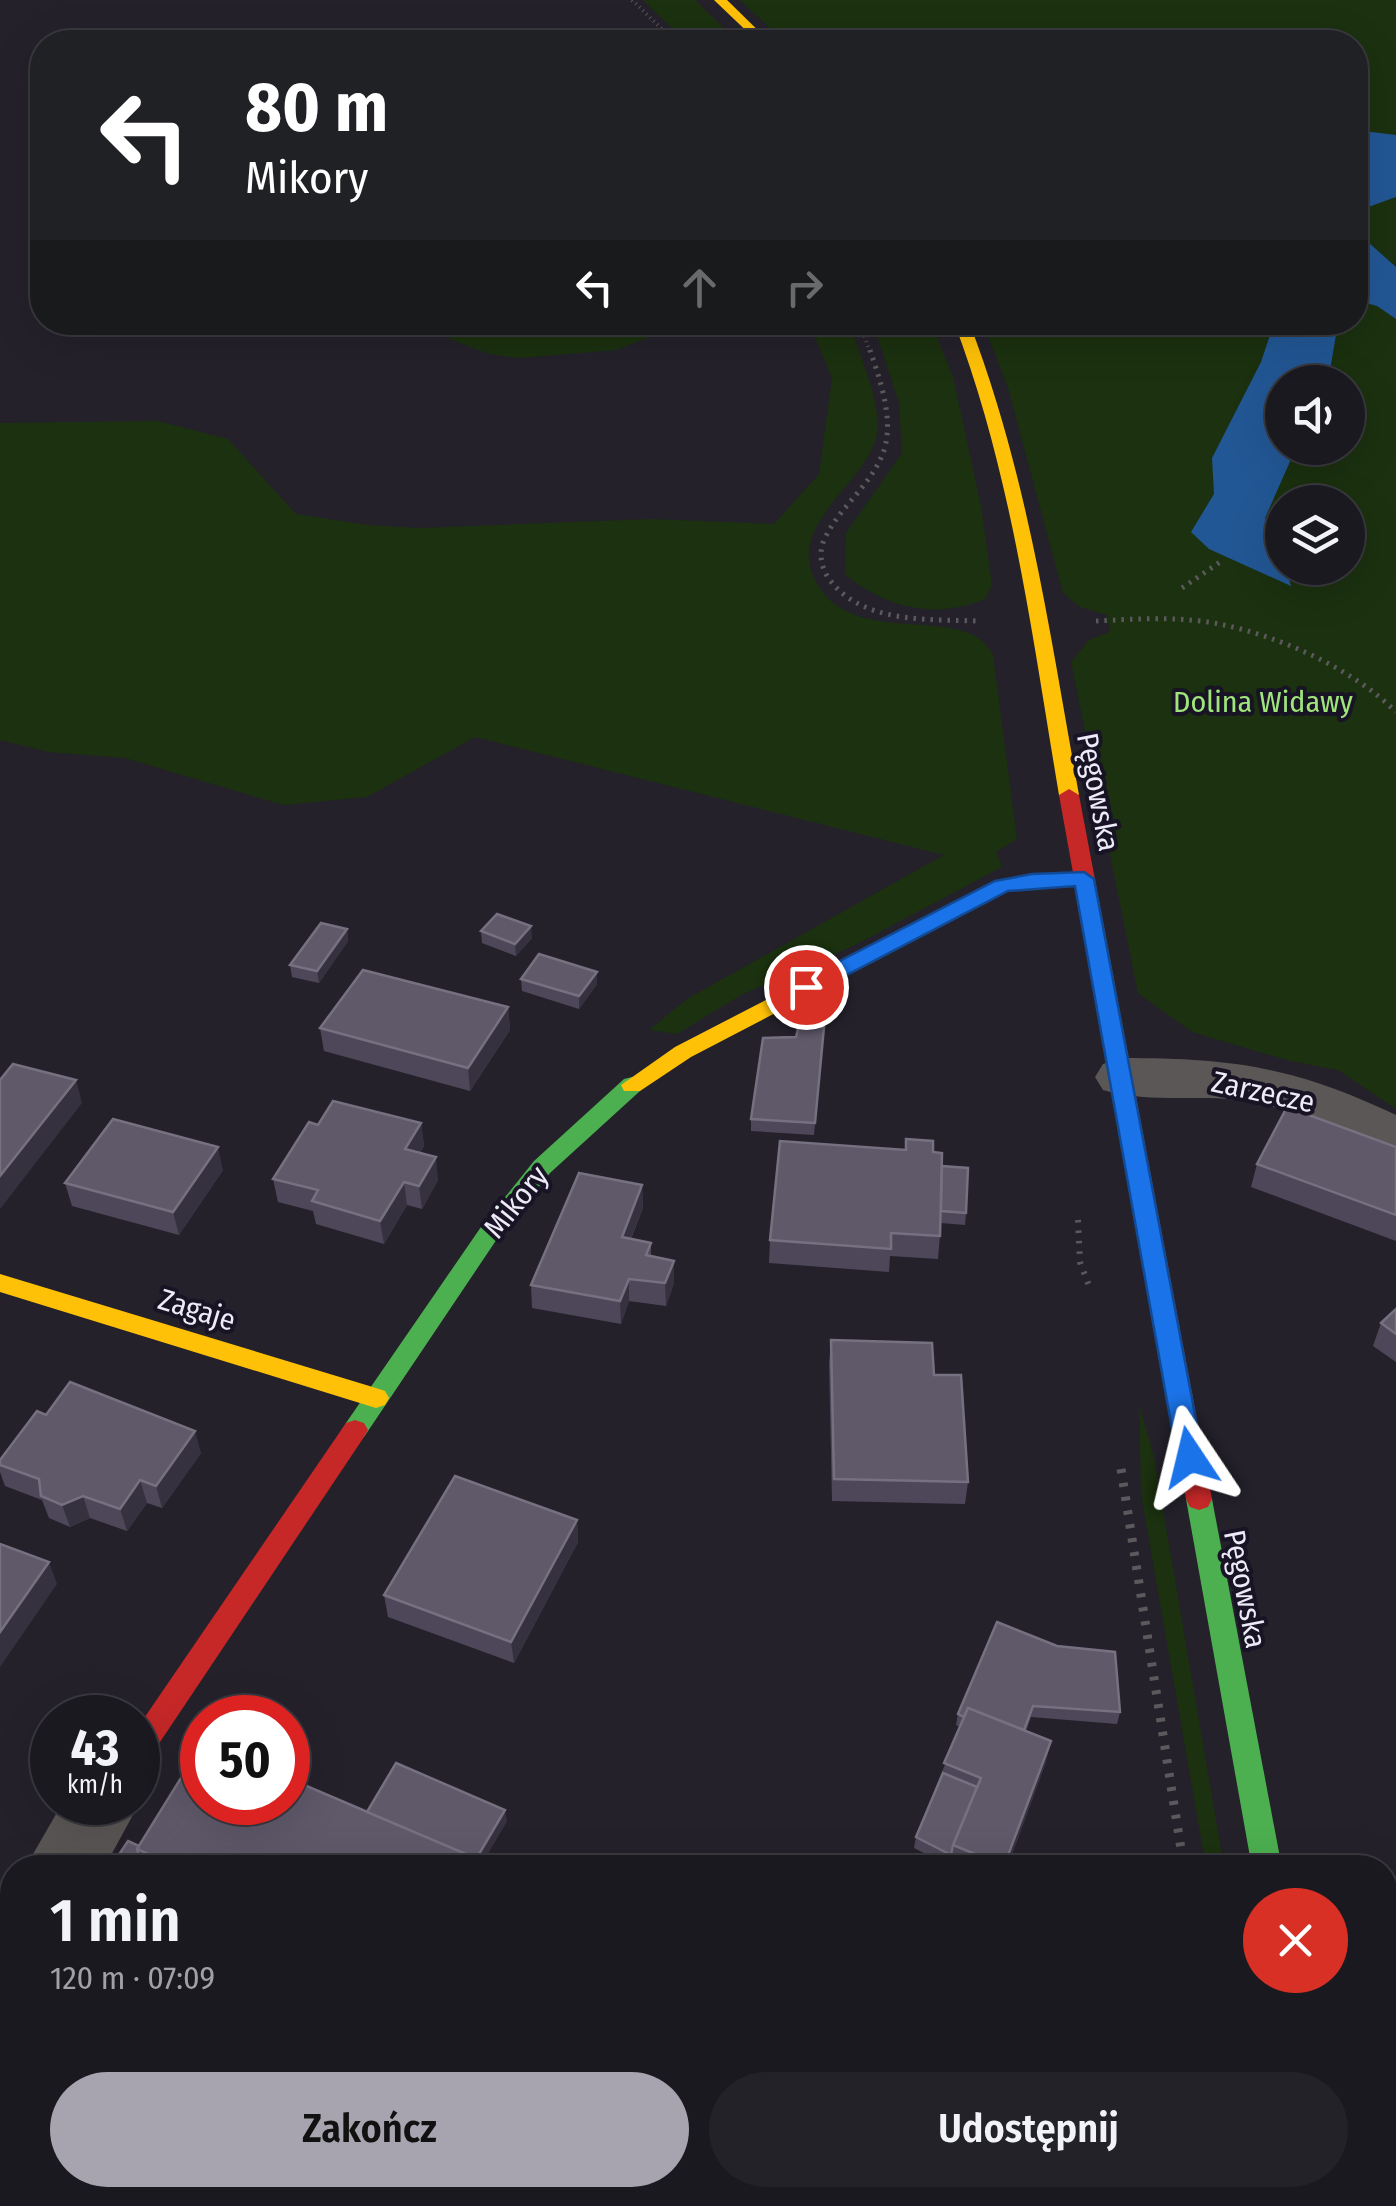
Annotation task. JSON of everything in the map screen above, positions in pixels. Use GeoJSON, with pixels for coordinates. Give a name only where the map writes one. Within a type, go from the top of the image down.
{"type":"FeatureCollection","features":[{"type":"Feature","properties":{"kind":"main road"},"geometry":{"type":"LineString","coordinates":[[720,0],[751,30]]}},
{"type":"Feature","properties":{"kind":"main road","name":"Pęgowska"},"geometry":{"type":"LineString","coordinates":[[967,335],[984,376],[1016,507],[1264,1855]]}},
{"type":"Feature","properties":{"kind":"main road","name":"Mikory"},"geometry":{"type":"LineString","coordinates":[[160,1718],[489,1233],[542,1167],[622,1091],[682,1052],[1003,886],[1032,880],[1084,879]]}},
{"type":"Feature","properties":{"kind":"main road","name":"Zagaje"},"geometry":{"type":"LineString","coordinates":[[0,1283],[376,1398]]}},
{"type":"Feature","properties":{"kind":"street","name":"Zarzecze"},"geometry":{"type":"LineString","coordinates":[[1122,1077],[1216,1078],[1251,1083],[1326,1105],[1396,1139]]}},
{"type":"Feature","properties":{"kind":"street"},"geometry":{"type":"LineString","coordinates":[[70,1855],[89,1825]]}},
{"type":"Feature","properties":{"kind":"path"},"geometry":{"type":"LineString","coordinates":[[632,0],[662,30]]}},
{"type":"Feature","properties":{"kind":"path"},"geometry":{"type":"LineString","coordinates":[[864,335],[885,403],[888,435],[882,456],[823,539],[820,563],[830,582],[848,598],[875,610],[907,617],[962,620]]}},
{"type":"Feature","properties":{"kind":"path"},"geometry":{"type":"LineString","coordinates":[[1182,588],[1222,560]]}},
{"type":"Feature","properties":{"kind":"path"},"geometry":{"type":"LineString","coordinates":[[1035,622],[1149,619],[1220,624],[1288,648],[1354,680],[1396,712]]}},
{"type":"Feature","properties":{"kind":"green space"},"geometry":{"type":"Polygon","coordinates":[[[643,0],[695,0],[726,30],[674,30],[643,0]]]}},
{"type":"Feature","properties":{"kind":"green space","name":"Dolina Widawy"},"geometry":{"type":"Polygon","coordinates":[[[740,0],[1396,0],[1396,1109],[1338,1070],[1290,1061],[1192,1032],[1138,993],[1071,662],[1089,640],[1110,632],[1107,615],[1080,607],[1063,593],[1008,388],[988,335],[1368,335],[1368,30],[772,30],[740,0]]]}},
{"type":"Feature","properties":{"kind":"green space"},"geometry":{"type":"Polygon","coordinates":[[[654,335],[617,350],[520,358],[489,354],[447,338],[654,335]]]}},
{"type":"Feature","properties":{"kind":"green space"},"geometry":{"type":"Polygon","coordinates":[[[814,335],[853,335],[869,378],[877,434],[870,453],[816,527],[810,546],[810,567],[821,590],[839,607],[887,622],[961,631],[980,639],[993,655],[1017,839],[996,852],[1002,867],[855,945],[741,995],[677,1034],[649,1030],[687,999],[944,855],[475,737],[367,797],[283,805],[125,758],[49,752],[0,740],[0,423],[158,421],[228,439],[296,514],[368,525],[418,528],[651,519],[774,524],[819,474],[832,378],[814,335]]]}},
{"type":"Feature","properties":{"kind":"green space"},"geometry":{"type":"Polygon","coordinates":[[[877,335],[936,335],[953,377],[981,506],[992,585],[985,599],[948,609],[912,607],[877,595],[845,574],[846,533],[902,453],[899,403],[877,335]]]}},
{"type":"Feature","properties":{"kind":"green space"},"geometry":{"type":"Polygon","coordinates":[[[1139,1404],[1154,1457],[1222,1855],[1204,1855],[1141,1494],[1139,1404]]]}},
{"type":"Feature","properties":{"kind":"water"},"geometry":{"type":"Polygon","coordinates":[[[1368,132],[1396,135],[1396,197],[1368,207],[1368,132]]]}},
{"type":"Feature","properties":{"kind":"water"},"geometry":{"type":"Polygon","coordinates":[[[1368,242],[1396,267],[1396,319],[1368,304],[1368,242]]]}},
{"type":"Feature","properties":{"kind":"water"},"geometry":{"type":"Polygon","coordinates":[[[1270,335],[1336,335],[1331,365],[1265,365],[1265,465],[1288,465],[1280,485],[1265,485],[1265,574],[1209,549],[1191,532],[1214,494],[1212,458],[1261,362],[1270,335]]]}},
{"type":"Feature","properties":{"kind":"building"},"geometry":{"type":"Polygon","coordinates":[[[497,914],[531,926],[515,944],[481,931],[497,914]]]}},
{"type":"Feature","properties":{"kind":"building"},"geometry":{"type":"Polygon","coordinates":[[[321,923],[347,929],[317,971],[290,965],[321,923]]]}},
{"type":"Feature","properties":{"kind":"building"},"geometry":{"type":"Polygon","coordinates":[[[539,954],[597,972],[579,996],[521,979],[539,954]]]}},
{"type":"Feature","properties":{"kind":"building"},"geometry":{"type":"Polygon","coordinates":[[[363,970],[508,1007],[468,1068],[320,1028],[363,970]]]}},
{"type":"Feature","properties":{"kind":"building"},"geometry":{"type":"Polygon","coordinates":[[[799,1025],[824,1027],[815,1123],[751,1119],[763,1038],[796,1037],[799,1025]]]}},
{"type":"Feature","properties":{"kind":"building"},"geometry":{"type":"Polygon","coordinates":[[[13,1064],[76,1080],[0,1176],[0,1080],[13,1064]]]}},
{"type":"Feature","properties":{"kind":"building"},"geometry":{"type":"Polygon","coordinates":[[[333,1101],[421,1123],[405,1149],[436,1157],[419,1186],[404,1182],[380,1221],[312,1201],[318,1190],[273,1179],[309,1122],[318,1125],[333,1101]]]}},
{"type":"Feature","properties":{"kind":"building"},"geometry":{"type":"Polygon","coordinates":[[[1287,1107],[1396,1147],[1396,1215],[1257,1164],[1287,1107]]]}},
{"type":"Feature","properties":{"kind":"building"},"geometry":{"type":"Polygon","coordinates":[[[113,1119],[218,1147],[173,1212],[65,1183],[113,1119]]]}},
{"type":"Feature","properties":{"kind":"building"},"geometry":{"type":"Polygon","coordinates":[[[906,1139],[933,1141],[933,1152],[942,1153],[940,1236],[891,1233],[891,1249],[770,1240],[780,1141],[906,1150],[906,1139]]]}},
{"type":"Feature","properties":{"kind":"building"},"geometry":{"type":"Polygon","coordinates":[[[942,1166],[968,1168],[966,1213],[941,1211],[942,1166]]]}},
{"type":"Feature","properties":{"kind":"building"},"geometry":{"type":"Polygon","coordinates":[[[579,1173],[642,1185],[622,1237],[651,1243],[646,1255],[674,1261],[665,1283],[629,1279],[620,1301],[531,1285],[579,1173]]]}},
{"type":"Feature","properties":{"kind":"building"},"geometry":{"type":"Polygon","coordinates":[[[1396,1309],[1396,1334],[1381,1323],[1396,1309]]]}},
{"type":"Feature","properties":{"kind":"building"},"geometry":{"type":"Polygon","coordinates":[[[831,1340],[932,1343],[934,1375],[961,1375],[968,1482],[834,1479],[831,1340]]]}},
{"type":"Feature","properties":{"kind":"building"},"geometry":{"type":"Polygon","coordinates":[[[70,1382],[195,1431],[156,1486],[140,1480],[120,1509],[83,1496],[62,1505],[41,1496],[39,1479],[0,1465],[37,1411],[46,1415],[70,1382]]]}},
{"type":"Feature","properties":{"kind":"building"},"geometry":{"type":"Polygon","coordinates":[[[455,1476],[577,1520],[511,1642],[384,1595],[455,1476]]]}},
{"type":"Feature","properties":{"kind":"building"},"geometry":{"type":"Polygon","coordinates":[[[0,1544],[49,1562],[0,1632],[0,1544]]]}},
{"type":"Feature","properties":{"kind":"building"},"geometry":{"type":"Polygon","coordinates":[[[997,1622],[1057,1646],[1115,1652],[1120,1712],[1033,1706],[1024,1730],[968,1708],[964,1717],[958,1714],[997,1622]]]}},
{"type":"Feature","properties":{"kind":"building"},"geometry":{"type":"Polygon","coordinates":[[[968,1708],[1051,1741],[1008,1855],[977,1855],[953,1845],[981,1778],[944,1763],[968,1708]]]}},
{"type":"Feature","properties":{"kind":"building"},"geometry":{"type":"Polygon","coordinates":[[[396,1763],[505,1810],[478,1855],[469,1855],[367,1812],[396,1763]]]}},
{"type":"Feature","properties":{"kind":"building"},"geometry":{"type":"Polygon","coordinates":[[[943,1773],[977,1787],[951,1855],[916,1837],[943,1773]]]}},
{"type":"Feature","properties":{"kind":"building"},"geometry":{"type":"Polygon","coordinates":[[[180,1780],[180,1825],[310,1825],[310,1787],[469,1855],[150,1855],[137,1849],[152,1825],[160,1825],[160,1812],[180,1780]]]}},
{"type":"Feature","properties":{"kind":"building"},"geometry":{"type":"Polygon","coordinates":[[[128,1841],[139,1846],[139,1855],[119,1855],[128,1841]]]}},
{"type":"Feature","properties":{"kind":"traffic: fast"},"geometry":{"type":"LineString","coordinates":[[355,1430],[489,1233],[542,1167],[632,1085]]}},
{"type":"Feature","properties":{"kind":"traffic: fast"},"geometry":{"type":"LineString","coordinates":[[1199,1499],[1265,1855]]}},
{"type":"Feature","properties":{"kind":"traffic: slow"},"geometry":{"type":"LineString","coordinates":[[720,0],[751,30]]}},
{"type":"Feature","properties":{"kind":"traffic: slow"},"geometry":{"type":"LineString","coordinates":[[966,335],[983,378],[1015,495],[1069,795]]}},
{"type":"Feature","properties":{"kind":"traffic: slow"},"geometry":{"type":"LineString","coordinates":[[632,1085],[683,1052],[1003,886],[1032,880],[1084,879]]}},
{"type":"Feature","properties":{"kind":"traffic: slow"},"geometry":{"type":"LineString","coordinates":[[0,1283],[376,1398]]}},
{"type":"Feature","properties":{"kind":"traffic: jam"},"geometry":{"type":"LineString","coordinates":[[1069,795],[1199,1499]]}},
{"type":"Feature","properties":{"kind":"traffic: jam"},"geometry":{"type":"LineString","coordinates":[[160,1718],[355,1430]]}},
{"type":"Feature","properties":{"kind":"route"},"geometry":{"type":"LineString","coordinates":[[806,987],[1003,886],[1032,880],[1084,879],[1190,1457]]}}]}
